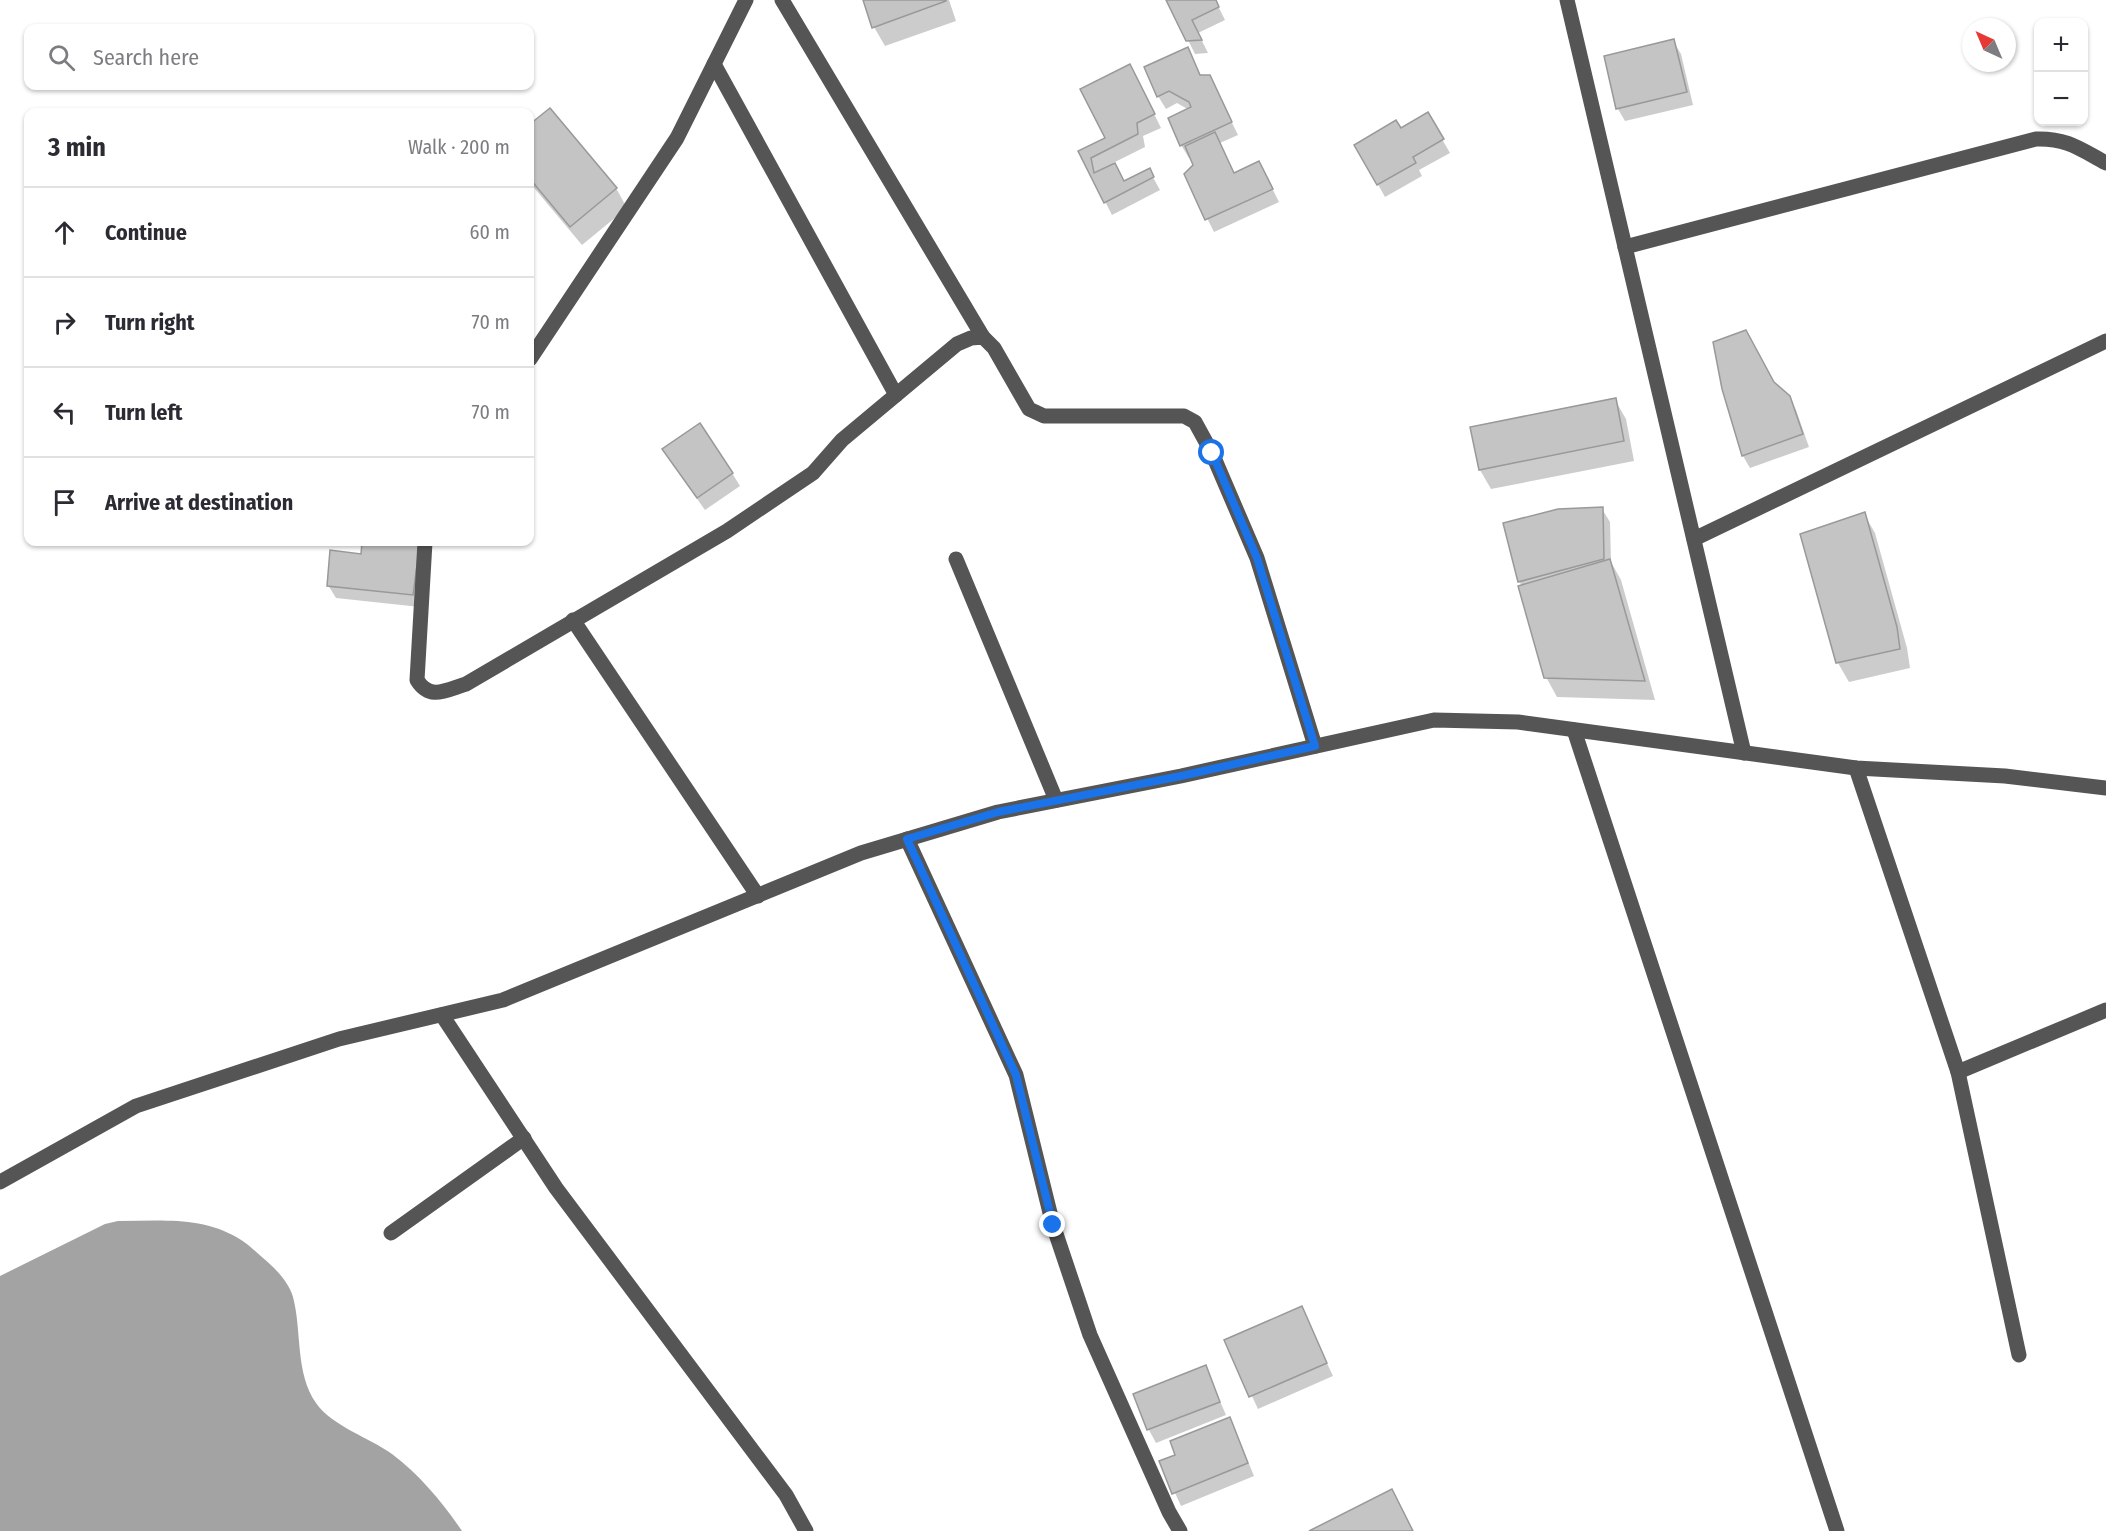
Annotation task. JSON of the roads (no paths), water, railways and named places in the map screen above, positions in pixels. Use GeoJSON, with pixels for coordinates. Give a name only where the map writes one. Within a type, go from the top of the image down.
{"type":"FeatureCollection","features":[{"type":"Feature","properties":{"kind":"street"},"geometry":{"type":"LineString","coordinates":[[534,353],[676,138],[746,0]]}},
{"type":"Feature","properties":{"kind":"street"},"geometry":{"type":"LineString","coordinates":[[782,0],[983,337],[994,348],[1029,409],[1044,416],[1184,416],[1195,422],[1212,453],[1257,558],[1315,746]]}},
{"type":"Feature","properties":{"kind":"street"},"geometry":{"type":"LineString","coordinates":[[1567,0],[1744,753]]}},
{"type":"Feature","properties":{"kind":"street"},"geometry":{"type":"LineString","coordinates":[[714,64],[896,395]]}},
{"type":"Feature","properties":{"kind":"street"},"geometry":{"type":"LineString","coordinates":[[1625,247],[2036,139],[2055,138],[2072,144],[2106,164]]}},
{"type":"Feature","properties":{"kind":"street"},"geometry":{"type":"LineString","coordinates":[[425,546],[417,680],[422,689],[429,692],[441,692],[466,684],[727,531],[813,473],[842,441],[957,344],[970,338],[983,337]]}},
{"type":"Feature","properties":{"kind":"street"},"geometry":{"type":"LineString","coordinates":[[1694,540],[2106,341]]}},
{"type":"Feature","properties":{"kind":"street"},"geometry":{"type":"LineString","coordinates":[[956,559],[1056,800]]}},
{"type":"Feature","properties":{"kind":"street"},"geometry":{"type":"LineString","coordinates":[[573,620],[758,896]]}},
{"type":"Feature","properties":{"kind":"street"},"geometry":{"type":"LineString","coordinates":[[0,1182],[136,1106],[339,1039],[504,1000],[861,853],[998,812],[1181,776],[1434,720],[1518,722],[1856,768],[2005,777],[2106,788]]}},
{"type":"Feature","properties":{"kind":"street"},"geometry":{"type":"LineString","coordinates":[[1574,729],[1837,1531]]}},
{"type":"Feature","properties":{"kind":"street"},"geometry":{"type":"LineString","coordinates":[[1856,768],[1958,1072],[2019,1355]]}},
{"type":"Feature","properties":{"kind":"street"},"geometry":{"type":"LineString","coordinates":[[907,839],[1016,1075],[1053,1225],[1090,1335],[1180,1531]]}},
{"type":"Feature","properties":{"kind":"street"},"geometry":{"type":"LineString","coordinates":[[1958,1072],[2106,1010]]}},
{"type":"Feature","properties":{"kind":"street"},"geometry":{"type":"LineString","coordinates":[[442,1015],[556,1188],[786,1495],[806,1531]]}},
{"type":"Feature","properties":{"kind":"street"},"geometry":{"type":"LineString","coordinates":[[391,1233],[524,1138]]}}]}
